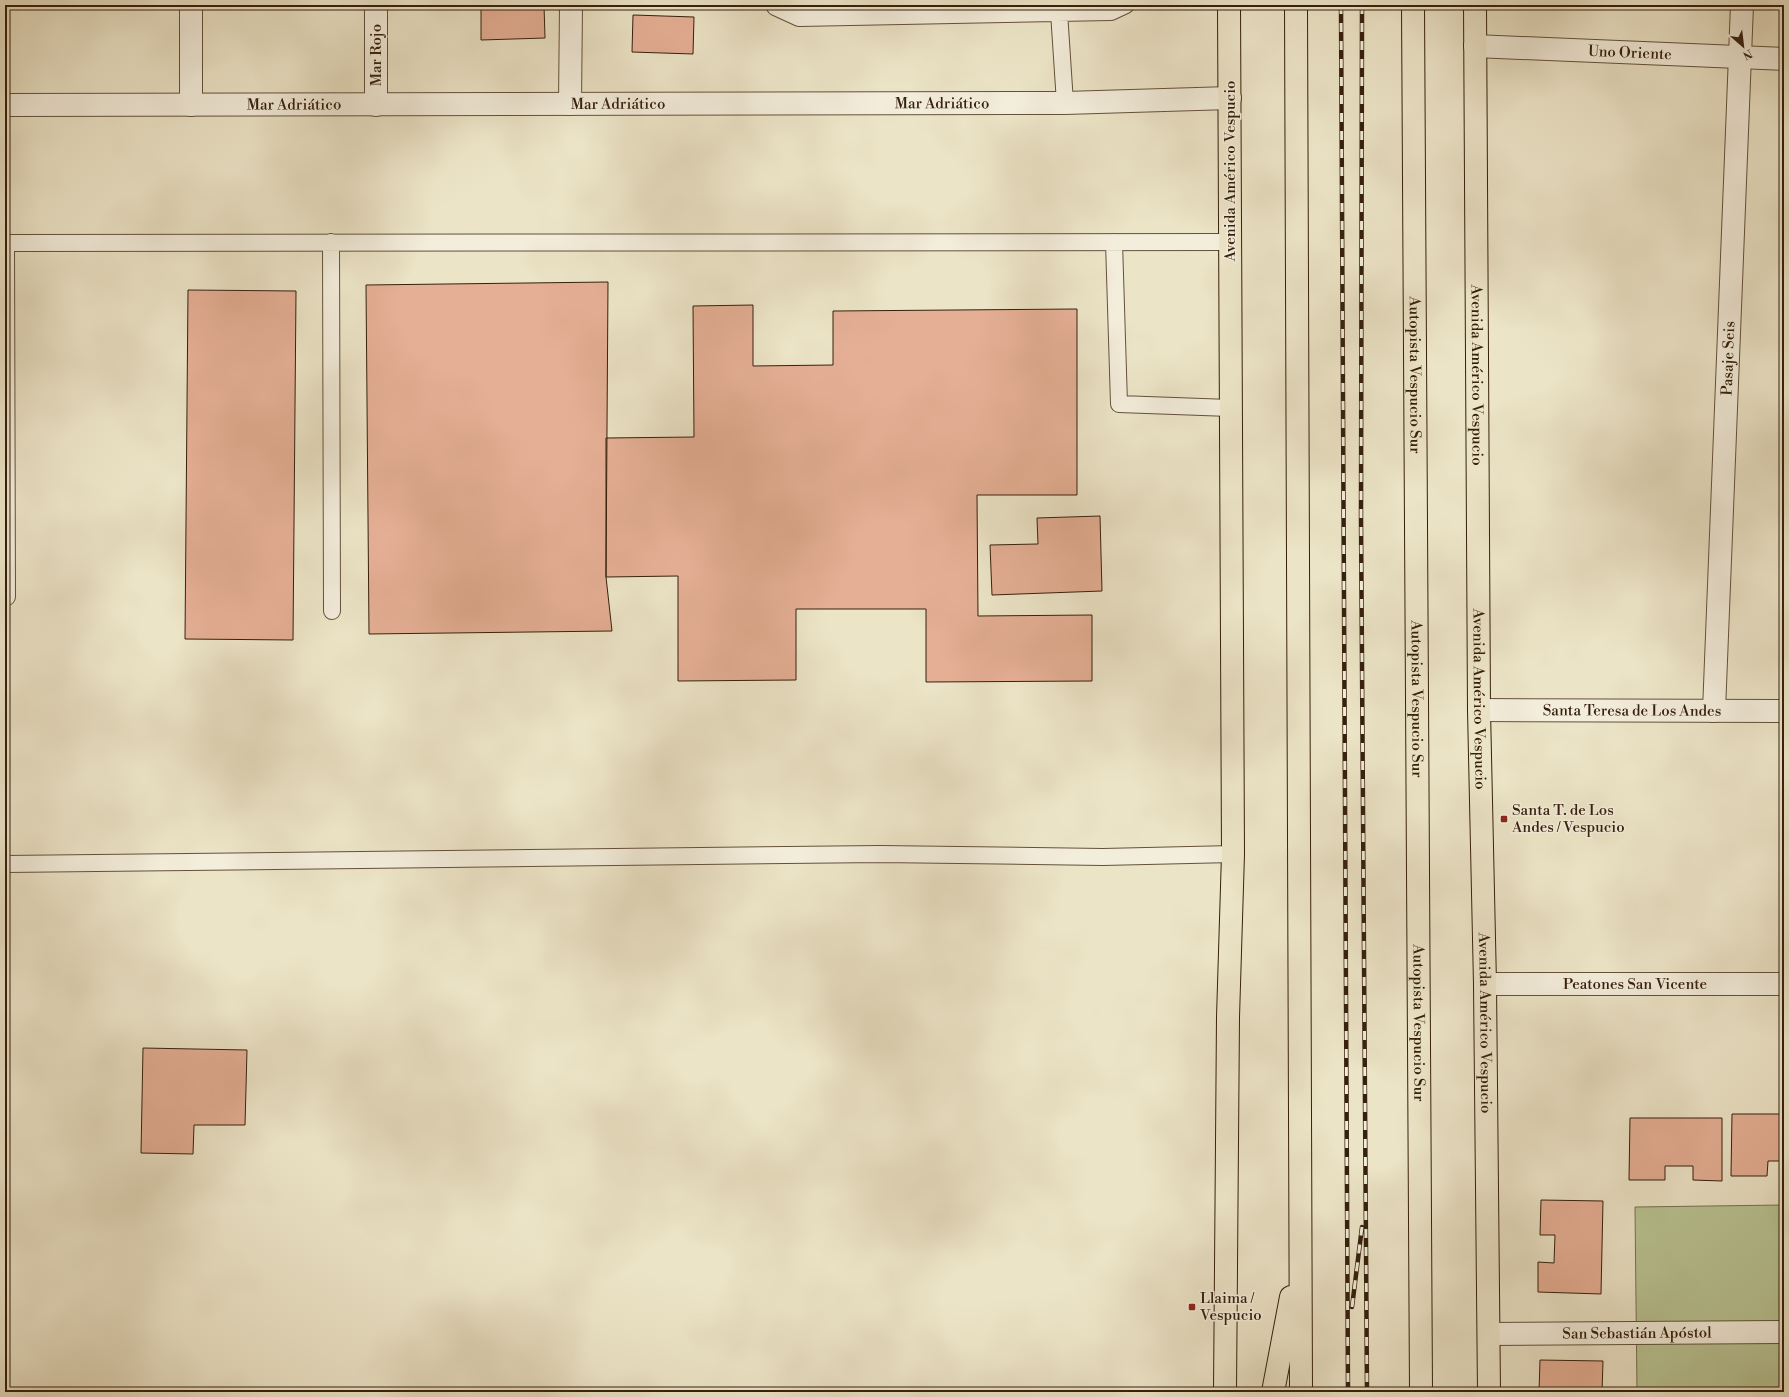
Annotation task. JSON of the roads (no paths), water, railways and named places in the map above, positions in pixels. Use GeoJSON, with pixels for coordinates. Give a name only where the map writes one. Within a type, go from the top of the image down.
{"type":"FeatureCollection","features":[{"type":"Feature","properties":{"kind":"main road","name":"Avenida Américo Vespucio"},"geometry":{"type":"LineString","coordinates":[[1225,1392],[1228,1017],[1232,854],[1229,5]]}},
{"type":"Feature","properties":{"kind":"main road"},"geometry":{"type":"LineString","coordinates":[[1296,5],[1301,1392]]}},
{"type":"Feature","properties":{"kind":"main road","name":"Autopista Vespucio Sur"},"geometry":{"type":"LineString","coordinates":[[1413,5],[1421,1392]]}},
{"type":"Feature","properties":{"kind":"main road","name":"Avenida Américo Vespucio"},"geometry":{"type":"LineString","coordinates":[[1475,5],[1479,710],[1485,984],[1489,1392]]}},
{"type":"Feature","properties":{"kind":"main road"},"geometry":{"type":"LineString","coordinates":[[1273,1392],[1300,1248]]}},
{"type":"Feature","properties":{"kind":"street"},"geometry":{"type":"LineString","coordinates":[[191,5],[192,105]]}},
{"type":"Feature","properties":{"kind":"street","name":"Mar Rojo"},"geometry":{"type":"LineString","coordinates":[[376,5],[376,105]]}},
{"type":"Feature","properties":{"kind":"street"},"geometry":{"type":"LineString","coordinates":[[570,104],[571,5]]}},
{"type":"Feature","properties":{"kind":"street","name":"Pasaje Seis"},"geometry":{"type":"LineString","coordinates":[[1714,711],[1742,5]]}},
{"type":"Feature","properties":{"kind":"street","name":"Uno Oriente"},"geometry":{"type":"LineString","coordinates":[[1475,46],[1784,59]]}},
{"type":"Feature","properties":{"kind":"street","name":"Mar Adriático"},"geometry":{"type":"LineString","coordinates":[[5,105],[1065,103],[1230,98]]}},
{"type":"Feature","properties":{"kind":"street","name":"Santa Teresa de Los Andes"},"geometry":{"type":"LineString","coordinates":[[1479,710],[1784,711]]}},
{"type":"Feature","properties":{"kind":"street","name":"Peatones San Vicente"},"geometry":{"type":"LineString","coordinates":[[1485,984],[1784,984]]}},
{"type":"Feature","properties":{"kind":"street","name":"San Sebastián Apóstol"},"geometry":{"type":"LineString","coordinates":[[1489,1334],[1784,1332]]}},
{"type":"Feature","properties":{"kind":"lane"},"geometry":{"type":"LineString","coordinates":[[774,5],[775,7],[799,18],[1111,12],[1126,5]]}},
{"type":"Feature","properties":{"kind":"lane"},"geometry":{"type":"LineString","coordinates":[[1059,12],[1065,103]]}},
{"type":"Feature","properties":{"kind":"lane"},"geometry":{"type":"LineString","coordinates":[[331,242],[332,611]]}},
{"type":"Feature","properties":{"kind":"lane"},"geometry":{"type":"LineString","coordinates":[[1114,242],[1119,404],[1230,408]]}},
{"type":"Feature","properties":{"kind":"lane"},"geometry":{"type":"LineString","coordinates":[[7,597],[6,243],[1230,242]]}},
{"type":"Feature","properties":{"kind":"lane"},"geometry":{"type":"LineString","coordinates":[[5,864],[880,854],[1103,857],[1232,854]]}},
{"type":"Feature","properties":{"kind":"railway"},"geometry":{"type":"LineString","coordinates":[[1341,5],[1348,1392]]}},
{"type":"Feature","properties":{"kind":"railway"},"geometry":{"type":"LineString","coordinates":[[1362,5],[1361,518],[1367,1392]]}},
{"type":"Feature","properties":{"kind":"railway"},"geometry":{"type":"LineString","coordinates":[[1352,1307],[1362,1227]]}},
{"type":"Feature","properties":{"kind":"place","name":"Santa T. de Los Andes / Vespucio"},"geometry":{"type":"Point","coordinates":[1504,819]}},
{"type":"Feature","properties":{"kind":"place","name":"Llaima / Vespucio"},"geometry":{"type":"Point","coordinates":[1192,1307]}}]}
